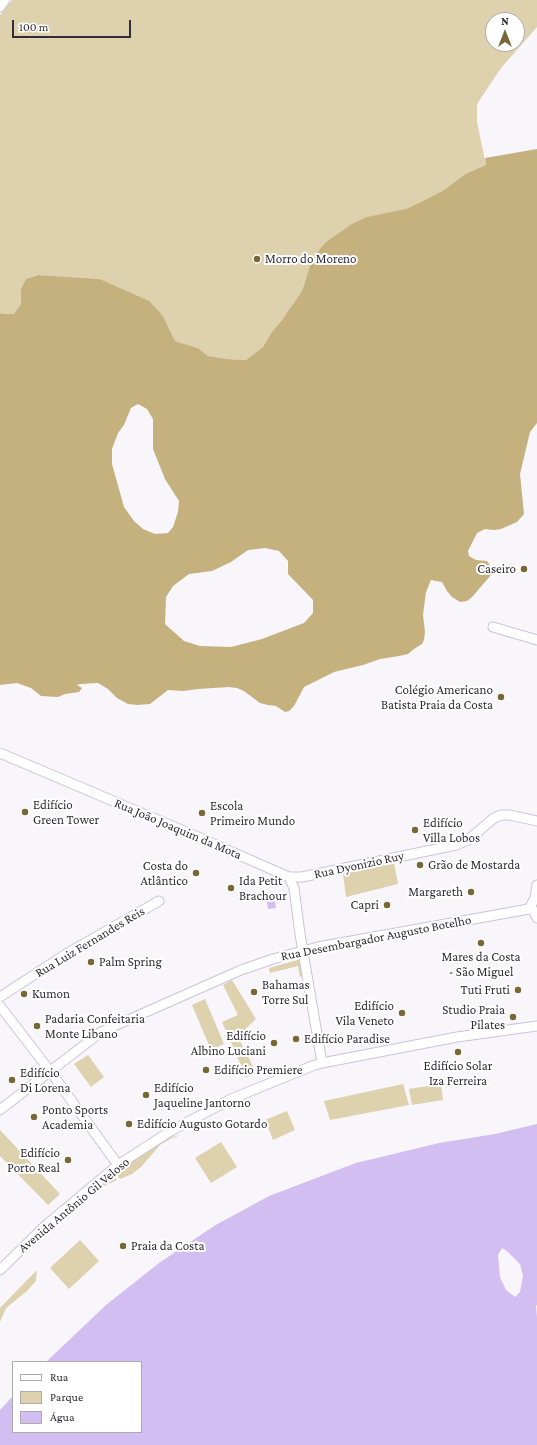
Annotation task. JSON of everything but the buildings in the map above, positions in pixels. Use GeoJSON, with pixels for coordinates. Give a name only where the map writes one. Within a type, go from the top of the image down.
{"type":"FeatureCollection","features":[{"type":"Feature","properties":{"kind":"street"},"geometry":{"type":"LineString","coordinates":[[0,7],[5,0]]}},
{"type":"Feature","properties":{"kind":"street"},"geometry":{"type":"LineString","coordinates":[[493,627],[537,640]]}},
{"type":"Feature","properties":{"kind":"street","name":"Rua João Joaquim da Mota"},"geometry":{"type":"LineString","coordinates":[[0,753],[289,877]]}},
{"type":"Feature","properties":{"kind":"street","name":"Rua Dyonizio Ruy"},"geometry":{"type":"LineString","coordinates":[[289,877],[302,877],[456,845],[468,840],[494,818],[501,815],[510,815],[537,821]]}},
{"type":"Feature","properties":{"kind":"street"},"geometry":{"type":"LineString","coordinates":[[289,877],[294,888],[322,1063]]}},
{"type":"Feature","properties":{"kind":"street"},"geometry":{"type":"LineString","coordinates":[[537,885],[535,898],[529,909],[534,911],[537,918]]}},
{"type":"Feature","properties":{"kind":"street","name":"Rua Luiz Fernandes Reis"},"geometry":{"type":"LineString","coordinates":[[0,997],[66,954],[159,901]]}},
{"type":"Feature","properties":{"kind":"street","name":"Rua Desembargador Augusto Botelho"},"geometry":{"type":"LineString","coordinates":[[0,1110],[101,1032],[241,970],[303,951],[529,909]]}},
{"type":"Feature","properties":{"kind":"street"},"geometry":{"type":"LineString","coordinates":[[0,1006],[50,1071],[118,1165]]}},
{"type":"Feature","properties":{"kind":"street","name":"Avenida Antônio Gil Veloso"},"geometry":{"type":"LineString","coordinates":[[0,1270],[45,1226],[118,1165],[169,1132],[231,1099],[322,1063],[457,1037],[537,1026]]}},
{"type":"Feature","properties":{"kind":"green space"},"geometry":{"type":"Polygon","coordinates":[[[12,0],[537,0],[537,27],[525,41],[525,12],[485,12],[485,52],[515,52],[501,68],[477,104],[477,122],[486,165],[465,174],[444,190],[427,199],[406,209],[387,214],[306,278],[302,291],[271,333],[263,347],[246,360],[208,356],[198,348],[175,341],[163,316],[122,289],[100,279],[37,275],[26,279],[21,304],[14,314],[0,313],[0,15],[12,0]]]}},
{"type":"Feature","properties":{"kind":"green space"},"geometry":{"type":"Polygon","coordinates":[[[394,863],[398,884],[346,897],[343,874],[394,863]]]}},
{"type":"Feature","properties":{"kind":"green space"},"geometry":{"type":"Polygon","coordinates":[[[301,959],[304,976],[300,977],[298,966],[270,973],[269,968],[301,959]]]}},
{"type":"Feature","properties":{"kind":"green space"},"geometry":{"type":"Polygon","coordinates":[[[232,980],[256,1019],[238,1037],[257,1074],[246,1077],[222,1022],[238,1015],[223,985],[232,980]]]}},
{"type":"Feature","properties":{"kind":"green space"},"geometry":{"type":"Polygon","coordinates":[[[205,999],[224,1044],[211,1050],[192,1005],[205,999]]]}},
{"type":"Feature","properties":{"kind":"green space"},"geometry":{"type":"Polygon","coordinates":[[[88,1055],[104,1077],[91,1087],[74,1064],[88,1055]]]}},
{"type":"Feature","properties":{"kind":"green space"},"geometry":{"type":"Polygon","coordinates":[[[403,1084],[409,1105],[330,1120],[324,1101],[403,1084]]]}},
{"type":"Feature","properties":{"kind":"green space"},"geometry":{"type":"Polygon","coordinates":[[[441,1084],[443,1100],[412,1105],[409,1089],[441,1084]]]}},
{"type":"Feature","properties":{"kind":"green space"},"geometry":{"type":"Polygon","coordinates":[[[287,1111],[295,1130],[273,1140],[265,1120],[287,1111]]]}},
{"type":"Feature","properties":{"kind":"green space"},"geometry":{"type":"Polygon","coordinates":[[[0,1130],[60,1194],[48,1205],[0,1156],[0,1130]]]}},
{"type":"Feature","properties":{"kind":"green space"},"geometry":{"type":"Polygon","coordinates":[[[181,1135],[160,1145],[141,1167],[132,1174],[120,1179],[115,1173],[167,1138],[181,1135]]]}},
{"type":"Feature","properties":{"kind":"green space"},"geometry":{"type":"Polygon","coordinates":[[[221,1142],[237,1167],[211,1183],[195,1158],[221,1142]]]}},
{"type":"Feature","properties":{"kind":"green space"},"geometry":{"type":"Polygon","coordinates":[[[113,1175],[117,1180],[98,1189],[51,1229],[44,1238],[45,1234],[51,1227],[113,1175]]]}},
{"type":"Feature","properties":{"kind":"green space"},"geometry":{"type":"Polygon","coordinates":[[[80,1240],[99,1261],[69,1289],[50,1268],[80,1240]]]}},
{"type":"Feature","properties":{"kind":"green space"},"geometry":{"type":"Polygon","coordinates":[[[37,1270],[36,1281],[27,1291],[6,1308],[0,1322],[0,1308],[37,1270]]]}},
{"type":"Feature","properties":{"kind":"shaded area"},"geometry":{"type":"Polygon","coordinates":[[[537,149],[537,423],[530,432],[520,474],[524,514],[517,522],[501,529],[485,529],[477,533],[468,551],[469,556],[476,560],[487,561],[491,567],[491,575],[472,597],[467,601],[460,602],[452,597],[442,582],[431,580],[426,592],[423,615],[425,632],[422,644],[408,654],[380,659],[334,672],[304,687],[294,706],[289,711],[285,712],[276,706],[260,703],[244,691],[229,687],[183,691],[168,690],[150,704],[137,705],[128,704],[117,698],[108,689],[98,683],[77,685],[82,688],[79,692],[65,694],[58,697],[41,696],[31,688],[17,683],[0,685],[0,313],[14,314],[21,304],[21,289],[26,279],[38,275],[100,279],[149,301],[163,316],[175,341],[198,348],[208,356],[246,360],[263,347],[271,333],[302,291],[311,263],[326,242],[352,224],[367,217],[406,209],[427,199],[444,190],[465,174],[486,165],[485,158],[537,149]],[[138,404],[131,408],[124,425],[118,433],[112,449],[112,464],[124,507],[134,521],[143,529],[155,534],[168,533],[173,527],[178,512],[179,501],[165,479],[153,449],[153,419],[147,409],[138,404]],[[265,548],[248,550],[231,562],[212,571],[189,574],[173,586],[166,597],[165,624],[184,641],[200,646],[231,647],[262,639],[304,623],[313,613],[313,600],[288,574],[288,561],[279,551],[265,548]]]}},
{"type":"Feature","properties":{"kind":"water"},"geometry":{"type":"Polygon","coordinates":[[[274,895],[276,908],[268,909],[266,896],[274,895]]]}},
{"type":"Feature","properties":{"kind":"water"},"geometry":{"type":"Polygon","coordinates":[[[537,1124],[537,1445],[0,1445],[0,1410],[12,1397],[12,1433],[142,1433],[142,1361],[47,1361],[106,1305],[159,1263],[214,1226],[269,1196],[356,1163],[439,1143],[495,1134],[537,1124]],[[502,1248],[498,1255],[500,1277],[506,1290],[515,1297],[520,1292],[523,1276],[520,1264],[502,1248]]]}},
{"type":"Feature","properties":{"kind":"place","name":"Morro do Moreno"},"geometry":{"type":"Point","coordinates":[257,259]}},
{"type":"Feature","properties":{"kind":"place","name":"Caseiro"},"geometry":{"type":"Point","coordinates":[524,569]}},
{"type":"Feature","properties":{"kind":"place","name":"Colégio Americano Batista Praia da Costa"},"geometry":{"type":"Point","coordinates":[501,697]}},
{"type":"Feature","properties":{"kind":"place","name":"Edifício Green Tower"},"geometry":{"type":"Point","coordinates":[25,812]}},
{"type":"Feature","properties":{"kind":"place","name":"Escola Primeiro Mundo"},"geometry":{"type":"Point","coordinates":[202,813]}},
{"type":"Feature","properties":{"kind":"place","name":"Edifício Villa Lobos"},"geometry":{"type":"Point","coordinates":[415,830]}},
{"type":"Feature","properties":{"kind":"place","name":"Grão de Mostarda"},"geometry":{"type":"Point","coordinates":[420,865]}},
{"type":"Feature","properties":{"kind":"place","name":"Costa do Atlântico"},"geometry":{"type":"Point","coordinates":[196,873]}},
{"type":"Feature","properties":{"kind":"place","name":"Ida Petit Brachour"},"geometry":{"type":"Point","coordinates":[231,888]}},
{"type":"Feature","properties":{"kind":"place","name":"Margareth"},"geometry":{"type":"Point","coordinates":[471,892]}},
{"type":"Feature","properties":{"kind":"place","name":"Capri"},"geometry":{"type":"Point","coordinates":[387,905]}},
{"type":"Feature","properties":{"kind":"place","name":"Mares da Costa - São Miguel"},"geometry":{"type":"Point","coordinates":[481,943]}},
{"type":"Feature","properties":{"kind":"place","name":"Palm Spring"},"geometry":{"type":"Point","coordinates":[91,962]}},
{"type":"Feature","properties":{"kind":"place","name":"Tuti Fruti"},"geometry":{"type":"Point","coordinates":[518,990]}},
{"type":"Feature","properties":{"kind":"place","name":"Bahamas Torre Sul"},"geometry":{"type":"Point","coordinates":[254,992]}},
{"type":"Feature","properties":{"kind":"place","name":"Kumon"},"geometry":{"type":"Point","coordinates":[24,994]}},
{"type":"Feature","properties":{"kind":"place","name":"Edifício Vila Veneto"},"geometry":{"type":"Point","coordinates":[402,1013]}},
{"type":"Feature","properties":{"kind":"place","name":"Studio Praia Pilates"},"geometry":{"type":"Point","coordinates":[513,1017]}},
{"type":"Feature","properties":{"kind":"place","name":"Padaria Confeitaria Monte Libano"},"geometry":{"type":"Point","coordinates":[37,1026]}},
{"type":"Feature","properties":{"kind":"place","name":"Edifício Paradise"},"geometry":{"type":"Point","coordinates":[296,1039]}},
{"type":"Feature","properties":{"kind":"place","name":"Edifício Albino Luciani"},"geometry":{"type":"Point","coordinates":[274,1043]}},
{"type":"Feature","properties":{"kind":"place","name":"Edifício Solar Iza Ferreira"},"geometry":{"type":"Point","coordinates":[458,1052]}},
{"type":"Feature","properties":{"kind":"place","name":"Edifício Premiere"},"geometry":{"type":"Point","coordinates":[206,1070]}},
{"type":"Feature","properties":{"kind":"place","name":"Edifício Di Lorena"},"geometry":{"type":"Point","coordinates":[12,1080]}},
{"type":"Feature","properties":{"kind":"place","name":"Edifício Jaqueline Jantorno"},"geometry":{"type":"Point","coordinates":[146,1095]}},
{"type":"Feature","properties":{"kind":"place","name":"Ponto Sports Academia"},"geometry":{"type":"Point","coordinates":[34,1117]}},
{"type":"Feature","properties":{"kind":"place","name":"Edifício Augusto Gotardo"},"geometry":{"type":"Point","coordinates":[129,1124]}},
{"type":"Feature","properties":{"kind":"place","name":"Edifício Porto Real"},"geometry":{"type":"Point","coordinates":[68,1160]}},
{"type":"Feature","properties":{"kind":"place","name":"Praia da Costa"},"geometry":{"type":"Point","coordinates":[123,1246]}}]}
